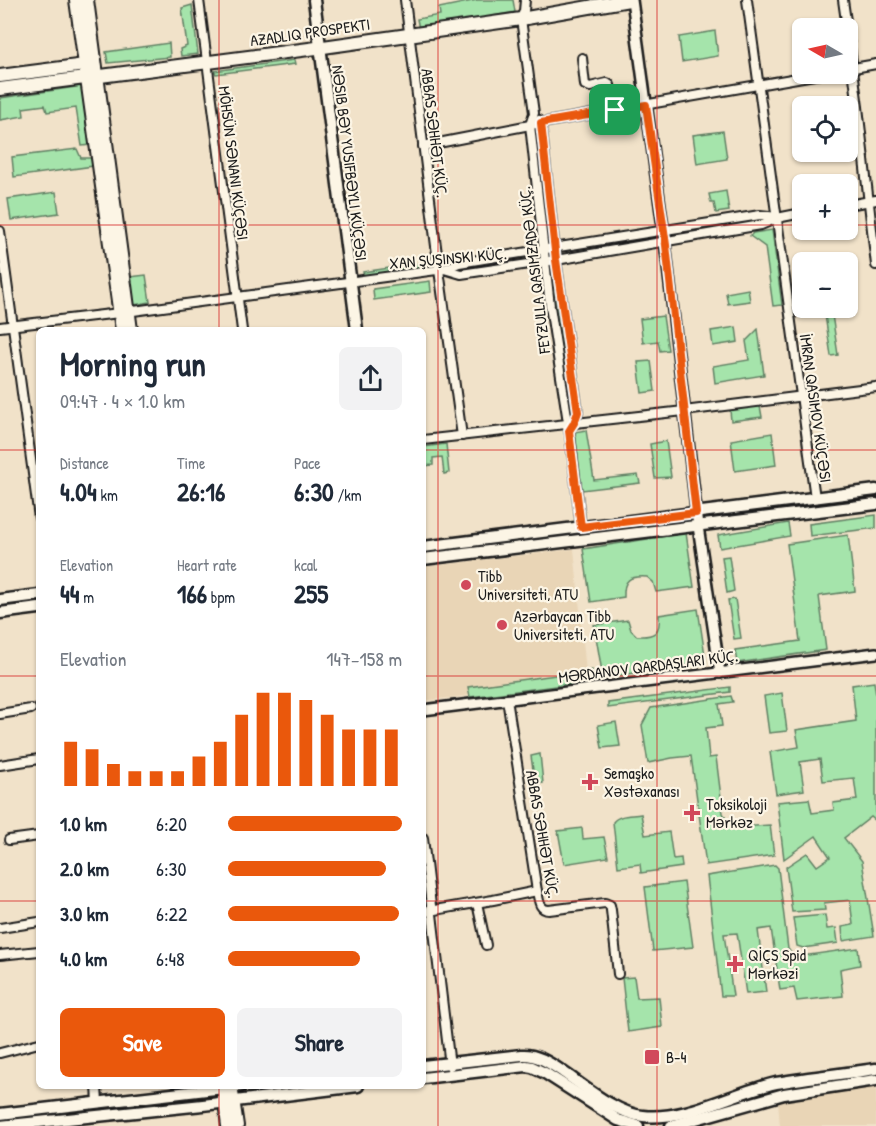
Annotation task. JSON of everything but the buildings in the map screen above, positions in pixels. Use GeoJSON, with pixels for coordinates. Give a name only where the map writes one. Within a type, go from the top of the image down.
{"type":"FeatureCollection","features":[{"type":"Feature","properties":{"kind":"main road"},"geometry":{"type":"LineString","coordinates":[[76,0],[85,61],[92,80],[124,312],[130,327]]}},
{"type":"Feature","properties":{"kind":"main road"},"geometry":{"type":"LineString","coordinates":[[85,61],[87,0]]}},
{"type":"Feature","properties":{"kind":"main road","name":"NƏSIB BƏY YUSIFBƏYLI KÜÇƏSI"},"geometry":{"type":"LineString","coordinates":[[314,0],[357,327]]}},
{"type":"Feature","properties":{"kind":"main road"},"geometry":{"type":"LineString","coordinates":[[0,89],[92,80],[207,62],[320,48],[521,19],[631,0]]}},
{"type":"Feature","properties":{"kind":"main road"},"geometry":{"type":"LineString","coordinates":[[0,76],[85,61]]}},
{"type":"Feature","properties":{"kind":"main road"},"geometry":{"type":"LineString","coordinates":[[122,327],[124,312]]}},
{"type":"Feature","properties":{"kind":"main road"},"geometry":{"type":"LineString","coordinates":[[426,547],[876,490]]}},
{"type":"Feature","properties":{"kind":"main road"},"geometry":{"type":"LineString","coordinates":[[815,498],[817,512]]}},
{"type":"Feature","properties":{"kind":"main road"},"geometry":{"type":"LineString","coordinates":[[426,559],[876,504]]}},
{"type":"Feature","properties":{"kind":"main road"},"geometry":{"type":"LineString","coordinates":[[0,600],[36,595]]}},
{"type":"Feature","properties":{"kind":"main road"},"geometry":{"type":"LineString","coordinates":[[0,613],[36,609]]}},
{"type":"Feature","properties":{"kind":"main road"},"geometry":{"type":"LineString","coordinates":[[426,1066],[522,1055],[534,1062],[545,1073],[618,1120],[638,1126]]}},
{"type":"Feature","properties":{"kind":"main road"},"geometry":{"type":"LineString","coordinates":[[426,1078],[511,1068],[534,1062],[552,1064],[620,1110],[641,1116],[662,1117],[679,1114],[775,1084],[876,1069]]}},
{"type":"Feature","properties":{"kind":"main road"},"geometry":{"type":"LineString","coordinates":[[671,1126],[778,1095],[876,1080]]}},
{"type":"Feature","properties":{"kind":"main road"},"geometry":{"type":"LineString","coordinates":[[0,1114],[213,1089]]}},
{"type":"Feature","properties":{"kind":"main road"},"geometry":{"type":"LineString","coordinates":[[228,1126],[229,1089]]}},
{"type":"Feature","properties":{"kind":"main road"},"geometry":{"type":"LineString","coordinates":[[0,1126],[229,1105],[338,1089]]}},
{"type":"Feature","properties":{"kind":"main road"},"geometry":{"type":"LineString","coordinates":[[229,1105],[237,1126]]}},
{"type":"Feature","properties":{"kind":"main road"},"geometry":{"type":"LineString","coordinates":[[39,1110],[40,1122]]}},
{"type":"Feature","properties":{"kind":"street","name":"MÖHSÜN SƏNANI KÜÇƏSI"},"geometry":{"type":"LineString","coordinates":[[200,0],[242,327]]}},
{"type":"Feature","properties":{"kind":"street","name":"ABBAS SƏHHƏT KÜÇ."},"geometry":{"type":"LineString","coordinates":[[405,0],[462,436]]}},
{"type":"Feature","properties":{"kind":"street"},"geometry":{"type":"LineString","coordinates":[[525,0],[521,19],[534,113],[541,123],[556,260],[578,412],[570,426]]}},
{"type":"Feature","properties":{"kind":"street"},"geometry":{"type":"LineString","coordinates":[[631,0],[664,229],[696,513],[720,673]]}},
{"type":"Feature","properties":{"kind":"street"},"geometry":{"type":"LineString","coordinates":[[747,0],[815,498]]}},
{"type":"Feature","properties":{"kind":"street"},"geometry":{"type":"LineString","coordinates":[[843,0],[846,18]]}},
{"type":"Feature","properties":{"kind":"street"},"geometry":{"type":"LineString","coordinates":[[582,58],[585,85],[590,87],[607,83],[610,85],[615,110]]}},
{"type":"Feature","properties":{"kind":"street"},"geometry":{"type":"LineString","coordinates":[[858,67],[876,64]]}},
{"type":"Feature","properties":{"kind":"street"},"geometry":{"type":"LineString","coordinates":[[423,146],[530,124],[792,79]]}},
{"type":"Feature","properties":{"kind":"street"},"geometry":{"type":"LineString","coordinates":[[853,84],[872,201],[876,265]]}},
{"type":"Feature","properties":{"kind":"street"},"geometry":{"type":"LineString","coordinates":[[534,113],[530,124],[545,261],[570,426],[581,527]]}},
{"type":"Feature","properties":{"kind":"street"},"geometry":{"type":"LineString","coordinates":[[441,269],[459,263],[664,229],[760,215],[777,218]]}},
{"type":"Feature","properties":{"kind":"street","name":"XAN ŞUŞINSKI KÜÇ."},"geometry":{"type":"LineString","coordinates":[[0,327],[441,269],[461,274],[761,225],[792,215]]}},
{"type":"Feature","properties":{"kind":"street"},"geometry":{"type":"LineString","coordinates":[[0,231],[36,496]]}},
{"type":"Feature","properties":{"kind":"street"},"geometry":{"type":"LineString","coordinates":[[426,440],[570,426],[876,387]]}},
{"type":"Feature","properties":{"kind":"street"},"geometry":{"type":"LineString","coordinates":[[426,710],[876,653]]}},
{"type":"Feature","properties":{"kind":"street","name":"ABBAS SƏHHƏT KÜÇ."},"geometry":{"type":"LineString","coordinates":[[507,699],[541,907],[544,910],[605,903],[609,905],[618,974]]}},
{"type":"Feature","properties":{"kind":"street"},"geometry":{"type":"LineString","coordinates":[[0,714],[32,709]]}},
{"type":"Feature","properties":{"kind":"street"},"geometry":{"type":"LineString","coordinates":[[0,765],[36,759]]}},
{"type":"Feature","properties":{"kind":"street"},"geometry":{"type":"LineString","coordinates":[[9,840],[36,836]]}},
{"type":"Feature","properties":{"kind":"street"},"geometry":{"type":"LineString","coordinates":[[427,911],[537,891]]}},
{"type":"Feature","properties":{"kind":"street"},"geometry":{"type":"LineString","coordinates":[[426,893],[451,1076]]}},
{"type":"Feature","properties":{"kind":"street"},"geometry":{"type":"LineString","coordinates":[[477,903],[486,945]]}},
{"type":"Feature","properties":{"kind":"street"},"geometry":{"type":"LineString","coordinates":[[0,928],[36,922]]}},
{"type":"Feature","properties":{"kind":"street"},"geometry":{"type":"LineString","coordinates":[[0,954],[36,951]]}},
{"type":"Feature","properties":{"kind":"street"},"geometry":{"type":"LineString","coordinates":[[0,1053],[36,1044]]}},
{"type":"Feature","properties":{"kind":"street"},"geometry":{"type":"LineString","coordinates":[[97,1089],[98,1103]]}},
{"type":"Feature","properties":{"kind":"shaded area","name":"Azərbaycan Tibb Universiteti, ATU"},"geometry":{"type":"Polygon","coordinates":[[[574,549],[587,682],[426,701],[426,567],[574,549]]]}},
{"type":"Feature","properties":{"kind":"shaded area"},"geometry":{"type":"Polygon","coordinates":[[[876,1087],[876,1126],[780,1126],[778,1101],[876,1087]]]}},
{"type":"Feature","properties":{"kind":"green space"},"geometry":{"type":"Polygon","coordinates":[[[477,0],[513,0],[515,12],[419,29],[417,19],[440,15],[439,8],[477,0]]]}},
{"type":"Feature","properties":{"kind":"green space"},"geometry":{"type":"Polygon","coordinates":[[[192,5],[198,54],[181,56],[180,49],[187,46],[182,8],[192,5]]]}},
{"type":"Feature","properties":{"kind":"green space"},"geometry":{"type":"Polygon","coordinates":[[[715,31],[718,56],[682,62],[679,37],[715,31]]]}},
{"type":"Feature","properties":{"kind":"green space"},"geometry":{"type":"Polygon","coordinates":[[[169,43],[170,57],[108,63],[106,52],[169,43]]]}},
{"type":"Feature","properties":{"kind":"green space"},"geometry":{"type":"Polygon","coordinates":[[[294,60],[295,64],[216,74],[214,71],[294,60]]]}},
{"type":"Feature","properties":{"kind":"green space"},"geometry":{"type":"Polygon","coordinates":[[[83,86],[91,145],[82,146],[76,108],[47,112],[45,105],[23,108],[24,116],[0,120],[0,98],[83,86]]]}},
{"type":"Feature","properties":{"kind":"green space"},"geometry":{"type":"Polygon","coordinates":[[[723,131],[727,159],[697,164],[693,135],[723,131]]]}},
{"type":"Feature","properties":{"kind":"green space"},"geometry":{"type":"Polygon","coordinates":[[[77,149],[81,158],[91,158],[93,166],[14,177],[12,157],[77,149]]]}},
{"type":"Feature","properties":{"kind":"green space"},"geometry":{"type":"Polygon","coordinates":[[[726,191],[729,211],[716,213],[709,194],[726,191]]]}},
{"type":"Feature","properties":{"kind":"green space"},"geometry":{"type":"Polygon","coordinates":[[[56,192],[59,213],[11,220],[8,199],[56,192]]]}},
{"type":"Feature","properties":{"kind":"green space"},"geometry":{"type":"Polygon","coordinates":[[[772,230],[782,305],[773,306],[765,247],[750,236],[753,233],[772,230]]]}},
{"type":"Feature","properties":{"kind":"green space"},"geometry":{"type":"Polygon","coordinates":[[[423,263],[424,271],[364,279],[363,272],[423,263]]]}},
{"type":"Feature","properties":{"kind":"green space"},"geometry":{"type":"Polygon","coordinates":[[[554,267],[575,413],[570,414],[549,268],[554,267]]]}},
{"type":"Feature","properties":{"kind":"green space"},"geometry":{"type":"Polygon","coordinates":[[[146,275],[150,302],[134,305],[130,277],[146,275]]]}},
{"type":"Feature","properties":{"kind":"green space"},"geometry":{"type":"Polygon","coordinates":[[[430,281],[431,292],[374,300],[373,289],[430,281]]]}},
{"type":"Feature","properties":{"kind":"green space"},"geometry":{"type":"Polygon","coordinates":[[[748,289],[750,301],[728,304],[726,293],[748,289]]]}},
{"type":"Feature","properties":{"kind":"green space"},"geometry":{"type":"Polygon","coordinates":[[[663,316],[668,350],[660,351],[658,341],[643,343],[640,319],[663,316]]]}},
{"type":"Feature","properties":{"kind":"green space"},"geometry":{"type":"Polygon","coordinates":[[[825,318],[832,318],[838,355],[831,356],[825,318]]]}},
{"type":"Feature","properties":{"kind":"green space"},"geometry":{"type":"Polygon","coordinates":[[[736,327],[738,342],[713,346],[711,331],[736,327]]]}},
{"type":"Feature","properties":{"kind":"green space"},"geometry":{"type":"Polygon","coordinates":[[[758,329],[764,375],[715,383],[713,366],[749,360],[746,341],[758,329]]]}},
{"type":"Feature","properties":{"kind":"green space"},"geometry":{"type":"Polygon","coordinates":[[[651,361],[655,391],[642,393],[638,362],[651,361]]]}},
{"type":"Feature","properties":{"kind":"green space"},"geometry":{"type":"Polygon","coordinates":[[[760,406],[762,417],[731,421],[730,410],[760,406]]]}},
{"type":"Feature","properties":{"kind":"green space"},"geometry":{"type":"Polygon","coordinates":[[[586,430],[594,480],[638,475],[640,483],[582,490],[574,432],[586,430]]]}},
{"type":"Feature","properties":{"kind":"green space"},"geometry":{"type":"Polygon","coordinates":[[[772,433],[776,465],[735,471],[731,440],[772,433]]]}},
{"type":"Feature","properties":{"kind":"green space"},"geometry":{"type":"Polygon","coordinates":[[[666,441],[671,477],[655,478],[650,444],[666,441]]]}},
{"type":"Feature","properties":{"kind":"green space"},"geometry":{"type":"Polygon","coordinates":[[[446,444],[449,473],[444,474],[442,457],[433,458],[433,465],[426,466],[426,447],[446,444]]]}},
{"type":"Feature","properties":{"kind":"green space"},"geometry":{"type":"Polygon","coordinates":[[[876,515],[876,528],[810,536],[809,524],[876,515]]]}},
{"type":"Feature","properties":{"kind":"green space"},"geometry":{"type":"Polygon","coordinates":[[[685,519],[686,522],[426,554],[426,551],[685,519]]]}},
{"type":"Feature","properties":{"kind":"green space"},"geometry":{"type":"Polygon","coordinates":[[[788,523],[790,536],[720,548],[718,535],[788,523]]]}},
{"type":"Feature","properties":{"kind":"green space"},"geometry":{"type":"Polygon","coordinates":[[[686,533],[694,587],[656,592],[653,582],[647,577],[636,577],[626,582],[624,597],[591,602],[583,549],[686,533]]]}},
{"type":"Feature","properties":{"kind":"green space"},"geometry":{"type":"Polygon","coordinates":[[[848,535],[855,591],[819,596],[826,650],[737,663],[735,650],[800,641],[787,544],[848,535]]]}},
{"type":"Feature","properties":{"kind":"green space"},"geometry":{"type":"Polygon","coordinates":[[[729,556],[734,591],[727,593],[722,557],[729,556]]]}},
{"type":"Feature","properties":{"kind":"green space"},"geometry":{"type":"Polygon","coordinates":[[[735,599],[741,638],[734,639],[728,600],[735,599]]]}},
{"type":"Feature","properties":{"kind":"green space"},"geometry":{"type":"Polygon","coordinates":[[[698,609],[706,662],[603,678],[594,625],[628,620],[631,630],[637,636],[648,636],[657,630],[659,615],[698,609]]]}},
{"type":"Feature","properties":{"kind":"green space"},"geometry":{"type":"Polygon","coordinates":[[[592,670],[594,681],[587,682],[470,697],[468,687],[592,670]]]}},
{"type":"Feature","properties":{"kind":"green space"},"geometry":{"type":"Polygon","coordinates":[[[874,682],[876,695],[876,821],[871,817],[844,838],[862,861],[874,936],[843,941],[842,927],[853,925],[850,900],[824,903],[825,910],[792,912],[786,867],[807,853],[817,866],[830,857],[816,836],[784,859],[777,802],[809,799],[812,813],[834,810],[833,803],[857,800],[854,778],[823,781],[820,759],[800,762],[804,790],[776,794],[770,752],[799,747],[796,730],[856,721],[852,685],[874,682]]]}},
{"type":"Feature","properties":{"kind":"green space"},"geometry":{"type":"Polygon","coordinates":[[[730,687],[730,692],[608,708],[608,703],[730,687]]]}},
{"type":"Feature","properties":{"kind":"green space"},"geometry":{"type":"Polygon","coordinates":[[[782,693],[787,731],[769,733],[764,696],[782,693]]]}},
{"type":"Feature","properties":{"kind":"green space"},"geometry":{"type":"Polygon","coordinates":[[[731,696],[733,702],[719,704],[722,726],[706,728],[709,758],[716,757],[723,813],[728,822],[740,827],[770,825],[774,855],[706,865],[691,756],[648,763],[642,725],[651,708],[731,696]]]}},
{"type":"Feature","properties":{"kind":"green space"},"geometry":{"type":"Polygon","coordinates":[[[616,722],[620,746],[602,748],[598,725],[616,722]]]}},
{"type":"Feature","properties":{"kind":"green space"},"geometry":{"type":"Polygon","coordinates":[[[540,754],[543,783],[535,784],[531,756],[540,754]]]}},
{"type":"Feature","properties":{"kind":"green space"},"geometry":{"type":"Polygon","coordinates":[[[641,814],[645,835],[669,832],[673,859],[681,858],[682,867],[641,873],[640,864],[618,867],[613,822],[622,816],[641,814]]]}},
{"type":"Feature","properties":{"kind":"green space"},"geometry":{"type":"Polygon","coordinates":[[[582,828],[583,839],[604,837],[608,857],[564,864],[558,831],[582,828]]]}},
{"type":"Feature","properties":{"kind":"green space"},"geometry":{"type":"Polygon","coordinates":[[[775,865],[778,868],[788,949],[795,957],[858,948],[860,965],[840,969],[843,996],[797,1001],[794,988],[780,990],[771,928],[758,930],[766,992],[746,994],[737,933],[724,934],[733,996],[721,996],[707,876],[775,865]]]}},
{"type":"Feature","properties":{"kind":"green space"},"geometry":{"type":"Polygon","coordinates":[[[684,882],[693,947],[653,951],[645,887],[684,882]]]}},
{"type":"Feature","properties":{"kind":"green space"},"geometry":{"type":"Polygon","coordinates":[[[825,915],[827,929],[836,928],[838,943],[803,948],[797,946],[793,918],[825,915]]]}},
{"type":"Feature","properties":{"kind":"green space"},"geometry":{"type":"Polygon","coordinates":[[[634,977],[637,998],[659,997],[662,1027],[628,1032],[622,978],[634,977]]]}},
{"type":"Feature","properties":{"kind":"place","name":"Tibb Universiteti, ATU"},"geometry":{"type":"Point","coordinates":[466,585]}},
{"type":"Feature","properties":{"kind":"place","name":"Azərbaycan Tibb Universiteti, ATU"},"geometry":{"type":"Point","coordinates":[502,625]}},
{"type":"Feature","properties":{"kind":"place","name":"Semaşko Xəstəxanası"},"geometry":{"type":"Point","coordinates":[590,782]}},
{"type":"Feature","properties":{"kind":"place","name":"Toksikoloji Mərkəz"},"geometry":{"type":"Point","coordinates":[692,813]}},
{"type":"Feature","properties":{"kind":"place","name":"QİÇS Spid Mərkəzi"},"geometry":{"type":"Point","coordinates":[735,964]}},
{"type":"Feature","properties":{"kind":"place","name":"B-4"},"geometry":{"type":"Point","coordinates":[652,1057]}},
{"type":"Feature","properties":{"kind":"route"},"geometry":{"type":"LineString","coordinates":[[646,105],[666,245],[696,513],[581,527],[569,431],[578,412],[556,260],[541,123],[615,110],[646,105]]}}]}
